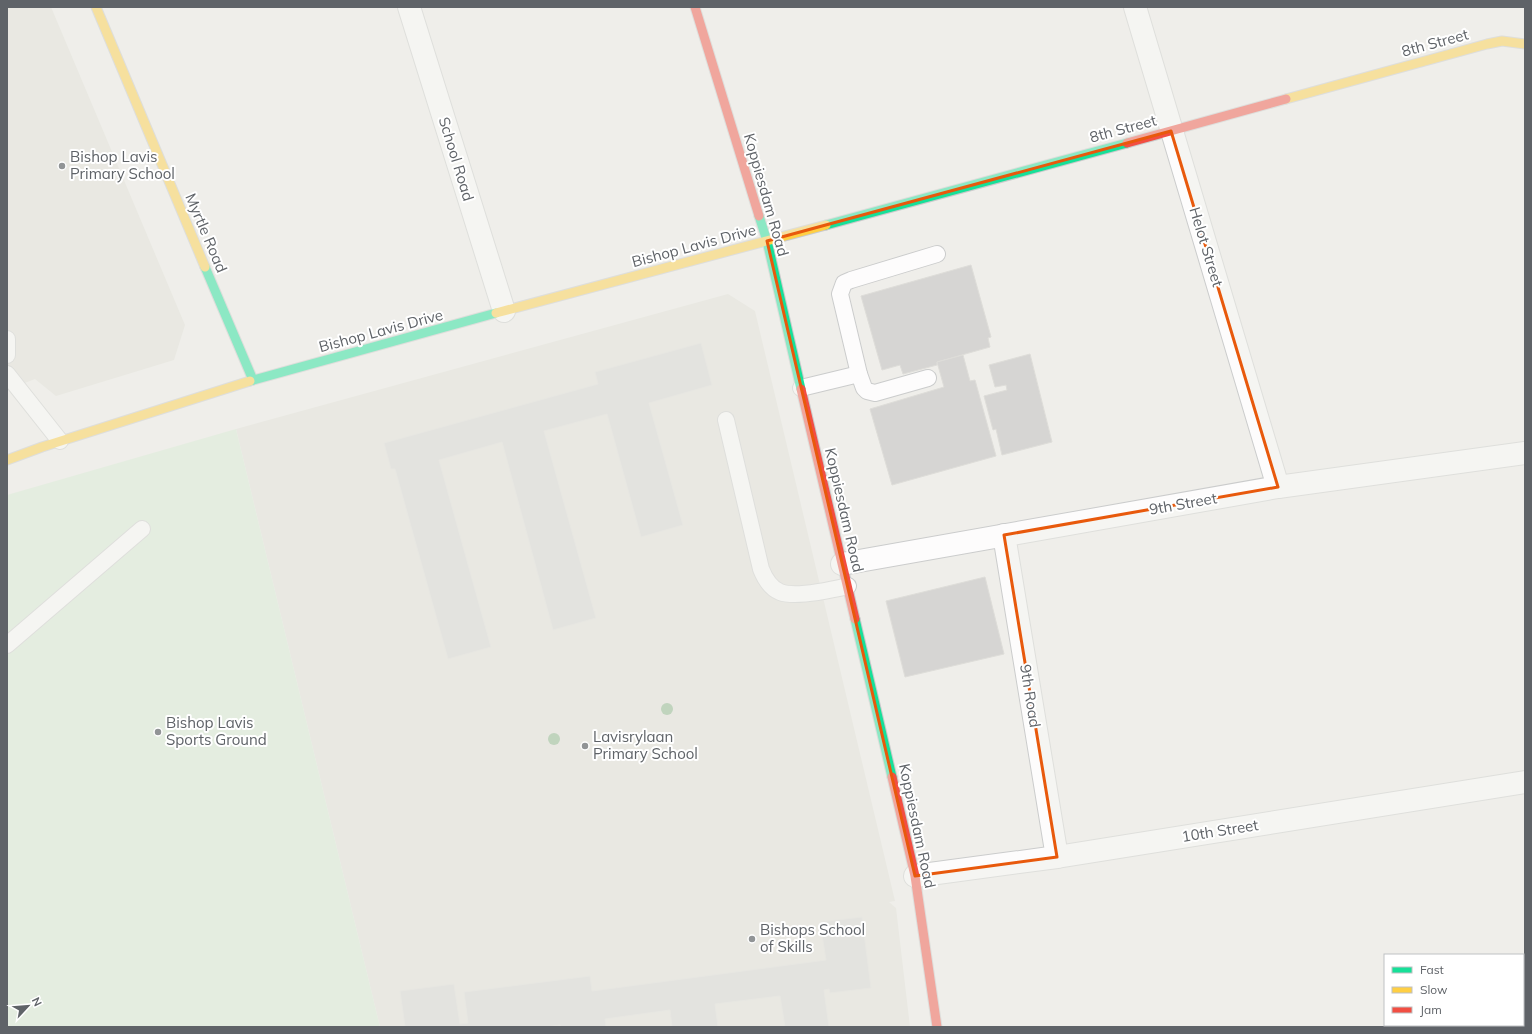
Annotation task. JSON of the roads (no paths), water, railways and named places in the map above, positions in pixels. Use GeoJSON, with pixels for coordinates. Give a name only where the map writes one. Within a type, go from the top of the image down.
{"type":"FeatureCollection","features":[{"type":"Feature","properties":{"kind":"street","name":"Myrtle Road"},"geometry":{"type":"LineString","coordinates":[[96,7],[253,380]]}},
{"type":"Feature","properties":{"kind":"street","name":"School Road"},"geometry":{"type":"LineString","coordinates":[[409,7],[504,311]]}},
{"type":"Feature","properties":{"kind":"street","name":"Koppiesdam Road"},"geometry":{"type":"LineString","coordinates":[[695,7],[767,241],[915,876],[937,1027]]}},
{"type":"Feature","properties":{"kind":"street","name":"Helot Street"},"geometry":{"type":"LineString","coordinates":[[1135,7],[1278,488]]}},
{"type":"Feature","properties":{"kind":"street","name":"8th Street"},"geometry":{"type":"LineString","coordinates":[[767,241],[1487,44],[1502,41],[1525,44]]}},
{"type":"Feature","properties":{"kind":"street","name":"Bishop Lavis Drive"},"geometry":{"type":"LineString","coordinates":[[7,460],[60,441],[253,380],[767,241]]}},
{"type":"Feature","properties":{"kind":"street","name":"9th Street"},"geometry":{"type":"LineString","coordinates":[[842,564],[1278,488],[1525,453]]}},
{"type":"Feature","properties":{"kind":"street","name":"9th Road"},"geometry":{"type":"LineString","coordinates":[[1004,535],[1057,857]]}},
{"type":"Feature","properties":{"kind":"street","name":"10th Street"},"geometry":{"type":"LineString","coordinates":[[915,876],[1057,857],[1525,782]]}},
{"type":"Feature","properties":{"kind":"lane"},"geometry":{"type":"LineString","coordinates":[[928,378],[870,393],[864,388],[859,374],[840,294],[844,283],[851,280],[937,254]]}},
{"type":"Feature","properties":{"kind":"lane"},"geometry":{"type":"LineString","coordinates":[[7,339],[7,355]]}},
{"type":"Feature","properties":{"kind":"lane"},"geometry":{"type":"LineString","coordinates":[[7,374],[60,441]]}},
{"type":"Feature","properties":{"kind":"lane"},"geometry":{"type":"LineString","coordinates":[[801,388],[859,374]]}},
{"type":"Feature","properties":{"kind":"lane"},"geometry":{"type":"LineString","coordinates":[[726,420],[761,569],[765,579],[776,590],[790,594],[822,592],[848,586]]}},
{"type":"Feature","properties":{"kind":"lane"},"geometry":{"type":"LineString","coordinates":[[7,645],[142,529]]}},
{"type":"Feature","properties":{"kind":"place","name":"Bishop Lavis Primary School"},"geometry":{"type":"Point","coordinates":[62,166]}},
{"type":"Feature","properties":{"kind":"place","name":"Bishop Lavis Sports Ground"},"geometry":{"type":"Point","coordinates":[158,732]}},
{"type":"Feature","properties":{"kind":"place","name":"Lavisrylaan Primary School"},"geometry":{"type":"Point","coordinates":[585,746]}},
{"type":"Feature","properties":{"kind":"place","name":"Bishops School of Skills"},"geometry":{"type":"Point","coordinates":[752,939]}}]}
